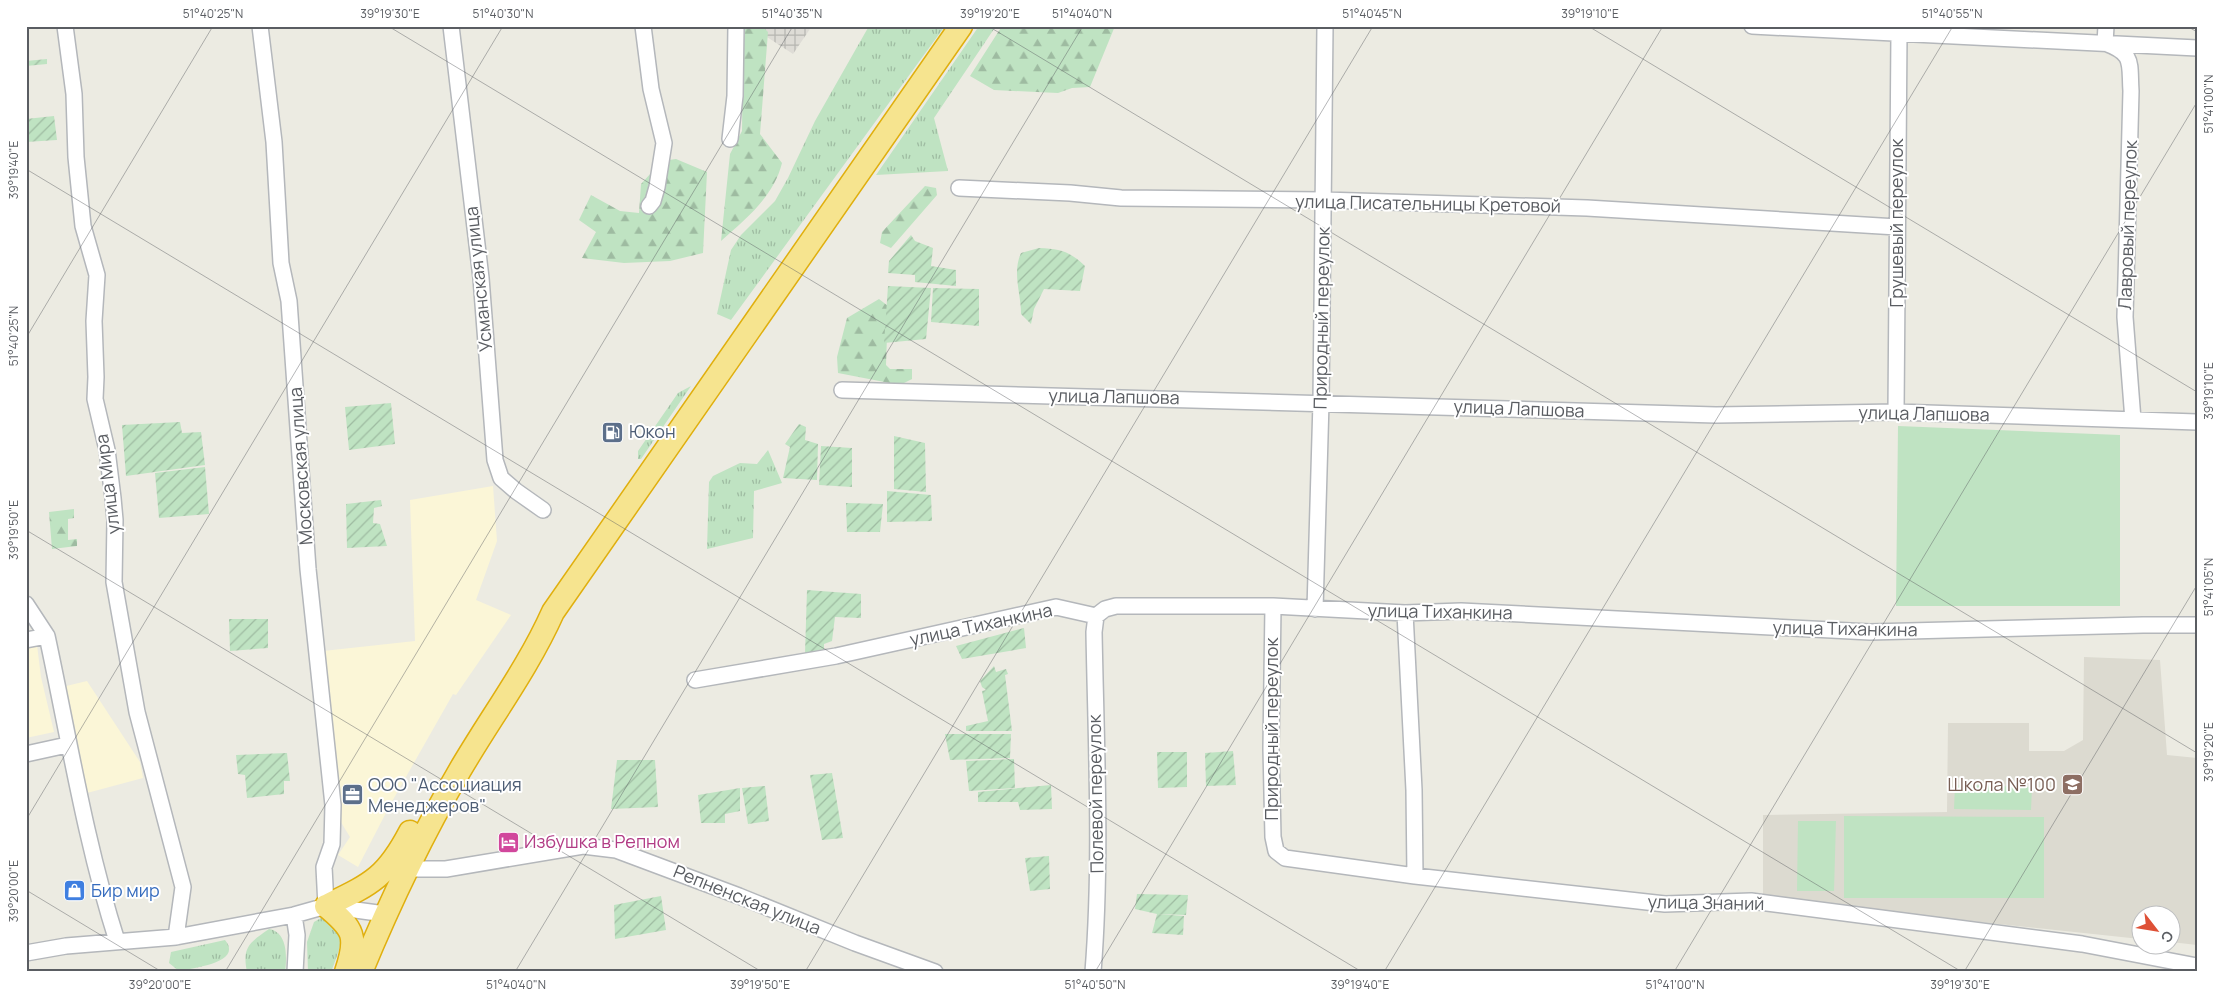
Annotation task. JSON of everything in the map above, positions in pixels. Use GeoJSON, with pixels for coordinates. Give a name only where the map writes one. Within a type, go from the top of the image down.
{"type":"FeatureCollection","features":[{"type":"Feature","properties":{"kind":"highway"},"geometry":{"type":"LineString","coordinates":[[361,972],[406,869],[460,770],[531,657],[553,612],[961,26]]}},
{"type":"Feature","properties":{"kind":"highway"},"geometry":{"type":"LineString","coordinates":[[346,972],[351,956],[352,934],[344,920],[326,906],[373,882],[385,871],[407,838],[457,747],[497,682],[533,631],[553,612]]}},
{"type":"Feature","properties":{"kind":"street","name":"улица Мира"},"geometry":{"type":"LineString","coordinates":[[65,26],[74,94],[76,157],[83,226],[97,275],[94,322],[96,357],[95,399],[107,450],[116,520],[114,582],[137,712],[183,887],[176,937]]}},
{"type":"Feature","properties":{"kind":"street","name":"Московская улица"},"geometry":{"type":"LineString","coordinates":[[260,26],[274,142],[281,263],[289,301],[308,569],[333,805],[332,844],[324,867],[326,906]]}},
{"type":"Feature","properties":{"kind":"street","name":"Усманская улица"},"geometry":{"type":"LineString","coordinates":[[451,26],[481,278],[495,460],[501,478],[543,510]]}},
{"type":"Feature","properties":{"kind":"street"},"geometry":{"type":"LineString","coordinates":[[643,26],[651,89],[664,142],[658,188],[649,206]]}},
{"type":"Feature","properties":{"kind":"street"},"geometry":{"type":"LineString","coordinates":[[730,139],[735,96],[736,26]]}},
{"type":"Feature","properties":{"kind":"street","name":"Природный переулок"},"geometry":{"type":"LineString","coordinates":[[1315,609],[1321,402],[1325,26]]}},
{"type":"Feature","properties":{"kind":"street"},"geometry":{"type":"LineString","coordinates":[[1752,26],[2197,48]]}},
{"type":"Feature","properties":{"kind":"street"},"geometry":{"type":"LineString","coordinates":[[2105,43],[2106,26]]}},
{"type":"Feature","properties":{"kind":"street","name":"Грушевый переулок"},"geometry":{"type":"LineString","coordinates":[[1896,412],[1899,33]]}},
{"type":"Feature","properties":{"kind":"street","name":"Лавровый переулок"},"geometry":{"type":"LineString","coordinates":[[2105,43],[2122,49],[2127,56],[2131,91],[2125,317],[2133,420]]}},
{"type":"Feature","properties":{"kind":"street","name":"улица Писательницы Кретовой"},"geometry":{"type":"LineString","coordinates":[[959,188],[1070,193],[1122,198],[1324,200],[1587,208],[1897,227]]}},
{"type":"Feature","properties":{"kind":"street","name":"улица Лапшова"},"geometry":{"type":"LineString","coordinates":[[842,390],[1321,402],[1716,416],[1896,412],[2197,422]]}},
{"type":"Feature","properties":{"kind":"street"},"geometry":{"type":"LineString","coordinates":[[26,604],[47,636],[67,745],[99,883],[117,941]]}},
{"type":"Feature","properties":{"kind":"street","name":"улица Тиханкина"},"geometry":{"type":"LineString","coordinates":[[695,680],[836,656],[1056,607],[1096,616],[1105,609],[1116,606],[1273,606],[1405,613],[1462,611],[1870,632],[2197,625]]}},
{"type":"Feature","properties":{"kind":"street","name":"Природный переулок"},"geometry":{"type":"LineString","coordinates":[[1273,606],[1271,792],[1273,837],[1276,851]]}},
{"type":"Feature","properties":{"kind":"street"},"geometry":{"type":"LineString","coordinates":[[1405,613],[1414,790],[1415,876]]}},
{"type":"Feature","properties":{"kind":"street","name":"Полевой переулок"},"geometry":{"type":"LineString","coordinates":[[1093,972],[1097,916],[1098,850],[1094,632],[1096,616]]}},
{"type":"Feature","properties":{"kind":"street"},"geometry":{"type":"LineString","coordinates":[[26,640],[47,636]]}},
{"type":"Feature","properties":{"kind":"street"},"geometry":{"type":"LineString","coordinates":[[26,754],[67,745]]}},
{"type":"Feature","properties":{"kind":"street","name":"Репненская улица"},"geometry":{"type":"LineString","coordinates":[[406,869],[446,868],[583,846],[616,850],[739,896],[855,944],[935,972]]}},
{"type":"Feature","properties":{"kind":"street","name":"улица Знаний"},"geometry":{"type":"LineString","coordinates":[[1276,851],[1285,858],[1295,861],[1665,904],[1751,901],[2082,944],[2197,966]]}},
{"type":"Feature","properties":{"kind":"street"},"geometry":{"type":"LineString","coordinates":[[26,954],[66,946],[176,937],[294,915],[326,906],[385,914]]}},
{"type":"Feature","properties":{"kind":"street"},"geometry":{"type":"LineString","coordinates":[[294,915],[297,935],[295,972]]}},
{"type":"Feature","properties":{"kind":"shaded area"},"geometry":{"type":"Polygon","coordinates":[[[759,26],[812,26],[793,54],[758,31],[759,26]]]}},
{"type":"Feature","properties":{"kind":"shaded area"},"geometry":{"type":"Polygon","coordinates":[[[493,486],[497,541],[476,600],[511,615],[456,695],[453,694],[390,805],[358,867],[338,855],[350,837],[336,814],[323,651],[415,641],[410,500],[493,486]]]}},
{"type":"Feature","properties":{"kind":"shaded area"},"geometry":{"type":"Polygon","coordinates":[[[37,645],[41,677],[54,732],[26,738],[26,648],[37,645]]]}},
{"type":"Feature","properties":{"kind":"shaded area","name":"Школа №100"},"geometry":{"type":"Polygon","coordinates":[[[2084,657],[2160,660],[2167,755],[2197,758],[2197,945],[2180,943],[2180,906],[2130,906],[2130,938],[1763,899],[1763,815],[1947,812],[1948,723],[2029,723],[2029,751],[2064,751],[2083,740],[2084,657]]]}},
{"type":"Feature","properties":{"kind":"shaded area"},"geometry":{"type":"Polygon","coordinates":[[[87,681],[140,762],[143,778],[87,793],[62,687],[87,681]]]}},
{"type":"Feature","properties":{"kind":"green space"},"geometry":{"type":"Polygon","coordinates":[[[747,26],[762,26],[768,32],[760,134],[782,163],[773,186],[766,196],[721,241],[730,154],[742,131],[743,51],[745,28],[747,26]]]}},
{"type":"Feature","properties":{"kind":"green space"},"geometry":{"type":"Polygon","coordinates":[[[869,26],[945,26],[731,320],[717,314],[731,250],[741,235],[775,201],[815,121],[869,26]]]}},
{"type":"Feature","properties":{"kind":"green space"},"geometry":{"type":"Polygon","coordinates":[[[979,26],[996,26],[934,118],[948,171],[876,175],[979,26]]]}},
{"type":"Feature","properties":{"kind":"green space"},"geometry":{"type":"Polygon","coordinates":[[[1002,26],[1115,26],[1090,87],[1072,88],[1058,93],[994,90],[970,76],[1002,26]]]}},
{"type":"Feature","properties":{"kind":"green space"},"geometry":{"type":"Polygon","coordinates":[[[47,59],[47,64],[26,66],[26,61],[47,59]]]}},
{"type":"Feature","properties":{"kind":"green space"},"geometry":{"type":"Polygon","coordinates":[[[54,116],[57,140],[26,142],[26,119],[54,116]]]}},
{"type":"Feature","properties":{"kind":"green space"},"geometry":{"type":"Polygon","coordinates":[[[676,159],[707,172],[703,253],[670,261],[624,263],[582,258],[596,232],[579,220],[591,195],[620,211],[639,213],[641,184],[662,161],[676,159]]]}},
{"type":"Feature","properties":{"kind":"green space"},"geometry":{"type":"Polygon","coordinates":[[[925,186],[936,188],[937,195],[891,248],[880,243],[882,232],[925,186]]]}},
{"type":"Feature","properties":{"kind":"green space"},"geometry":{"type":"Polygon","coordinates":[[[911,235],[915,241],[933,248],[931,266],[956,270],[956,286],[915,282],[915,275],[888,273],[889,261],[911,235]]]}},
{"type":"Feature","properties":{"kind":"green space"},"geometry":{"type":"Polygon","coordinates":[[[1039,248],[1064,252],[1085,266],[1080,291],[1044,289],[1034,309],[1031,324],[1021,314],[1017,268],[1021,253],[1039,248]]]}},
{"type":"Feature","properties":{"kind":"green space"},"geometry":{"type":"Polygon","coordinates":[[[888,286],[931,288],[926,339],[884,343],[888,286]]]}},
{"type":"Feature","properties":{"kind":"green space"},"geometry":{"type":"Polygon","coordinates":[[[933,288],[979,289],[979,326],[931,322],[933,288]]]}},
{"type":"Feature","properties":{"kind":"green space"},"geometry":{"type":"Polygon","coordinates":[[[879,299],[888,306],[886,365],[890,369],[912,369],[912,379],[900,385],[838,373],[837,357],[847,318],[879,299]]]}},
{"type":"Feature","properties":{"kind":"green space"},"geometry":{"type":"Polygon","coordinates":[[[691,386],[641,459],[638,459],[638,451],[678,393],[691,386]]]}},
{"type":"Feature","properties":{"kind":"green space"},"geometry":{"type":"Polygon","coordinates":[[[391,403],[395,444],[349,450],[345,407],[391,403]]]}},
{"type":"Feature","properties":{"kind":"green space"},"geometry":{"type":"Polygon","coordinates":[[[180,422],[182,433],[201,432],[205,465],[126,476],[122,425],[180,422]]]}},
{"type":"Feature","properties":{"kind":"green space"},"geometry":{"type":"Polygon","coordinates":[[[799,424],[806,427],[805,440],[818,444],[817,480],[783,478],[790,447],[785,444],[799,424]]]}},
{"type":"Feature","properties":{"kind":"green space"},"geometry":{"type":"Polygon","coordinates":[[[1898,426],[2120,435],[2120,606],[1896,606],[1898,426]]]}},
{"type":"Feature","properties":{"kind":"green space"},"geometry":{"type":"Polygon","coordinates":[[[894,436],[925,443],[926,492],[894,489],[894,436]]]}},
{"type":"Feature","properties":{"kind":"green space"},"geometry":{"type":"Polygon","coordinates":[[[821,446],[852,448],[852,487],[819,485],[821,446]]]}},
{"type":"Feature","properties":{"kind":"green space"},"geometry":{"type":"Polygon","coordinates":[[[768,450],[782,483],[754,491],[753,538],[707,549],[709,482],[713,476],[740,463],[757,464],[768,450]]]}},
{"type":"Feature","properties":{"kind":"green space"},"geometry":{"type":"Polygon","coordinates":[[[205,467],[209,514],[159,518],[155,473],[205,467]]]}},
{"type":"Feature","properties":{"kind":"green space"},"geometry":{"type":"Polygon","coordinates":[[[887,491],[931,495],[932,521],[887,522],[887,491]]]}},
{"type":"Feature","properties":{"kind":"green space"},"geometry":{"type":"Polygon","coordinates":[[[381,500],[382,506],[374,508],[373,523],[380,524],[387,546],[347,548],[346,504],[381,500]]]}},
{"type":"Feature","properties":{"kind":"green space"},"geometry":{"type":"Polygon","coordinates":[[[846,503],[883,504],[880,532],[847,532],[846,503]]]}},
{"type":"Feature","properties":{"kind":"green space"},"geometry":{"type":"Polygon","coordinates":[[[74,509],[74,518],[68,519],[68,540],[77,539],[77,546],[52,549],[49,512],[74,509]]]}},
{"type":"Feature","properties":{"kind":"green space"},"geometry":{"type":"Polygon","coordinates":[[[807,590],[861,594],[861,618],[835,617],[832,641],[824,644],[824,651],[805,654],[807,590]]]}},
{"type":"Feature","properties":{"kind":"green space"},"geometry":{"type":"Polygon","coordinates":[[[229,619],[268,619],[268,648],[230,651],[229,619]]]}},
{"type":"Feature","properties":{"kind":"green space"},"geometry":{"type":"Polygon","coordinates":[[[1024,628],[1026,648],[962,659],[956,646],[1024,628]]]}},
{"type":"Feature","properties":{"kind":"green space"},"geometry":{"type":"Polygon","coordinates":[[[994,666],[996,672],[1006,669],[1008,674],[1005,675],[1012,731],[966,731],[966,726],[988,721],[982,691],[986,690],[982,687],[980,681],[994,666]]]}},
{"type":"Feature","properties":{"kind":"green space"},"geometry":{"type":"Polygon","coordinates":[[[945,734],[1011,734],[1010,758],[950,760],[945,734]]]}},
{"type":"Feature","properties":{"kind":"green space"},"geometry":{"type":"Polygon","coordinates":[[[1233,751],[1236,785],[1206,786],[1205,753],[1233,751]]]}},
{"type":"Feature","properties":{"kind":"green space"},"geometry":{"type":"Polygon","coordinates":[[[1157,752],[1187,752],[1187,787],[1158,788],[1157,752]]]}},
{"type":"Feature","properties":{"kind":"green space"},"geometry":{"type":"Polygon","coordinates":[[[287,753],[290,781],[284,781],[284,794],[247,798],[245,775],[238,774],[236,755],[287,753]]]}},
{"type":"Feature","properties":{"kind":"green space"},"geometry":{"type":"Polygon","coordinates":[[[1014,759],[1015,788],[969,791],[966,761],[1014,759]]]}},
{"type":"Feature","properties":{"kind":"green space"},"geometry":{"type":"Polygon","coordinates":[[[617,760],[655,760],[658,807],[611,809],[617,760]]]}},
{"type":"Feature","properties":{"kind":"green space"},"geometry":{"type":"Polygon","coordinates":[[[832,773],[843,838],[822,840],[810,775],[832,773]]]}},
{"type":"Feature","properties":{"kind":"green space"},"geometry":{"type":"Polygon","coordinates":[[[1051,785],[1052,809],[1020,810],[1018,802],[978,802],[978,792],[1051,785]]]}},
{"type":"Feature","properties":{"kind":"green space"},"geometry":{"type":"Polygon","coordinates":[[[1955,785],[2032,787],[2031,810],[1954,809],[1955,785]]]}},
{"type":"Feature","properties":{"kind":"green space"},"geometry":{"type":"Polygon","coordinates":[[[765,786],[769,821],[748,824],[742,788],[765,786]]]}},
{"type":"Feature","properties":{"kind":"green space"},"geometry":{"type":"Polygon","coordinates":[[[740,788],[740,811],[725,814],[725,823],[701,823],[698,795],[740,788]]]}},
{"type":"Feature","properties":{"kind":"green space"},"geometry":{"type":"Polygon","coordinates":[[[1844,816],[2044,817],[2044,898],[1844,898],[1844,816]]]}},
{"type":"Feature","properties":{"kind":"green space"},"geometry":{"type":"Polygon","coordinates":[[[1798,821],[1836,821],[1834,891],[1797,891],[1798,821]]]}},
{"type":"Feature","properties":{"kind":"green space"},"geometry":{"type":"Polygon","coordinates":[[[1049,856],[1050,889],[1030,891],[1025,858],[1049,856]]]}},
{"type":"Feature","properties":{"kind":"green space"},"geometry":{"type":"Polygon","coordinates":[[[1137,894],[1188,895],[1186,915],[1157,914],[1135,909],[1137,894]]]}},
{"type":"Feature","properties":{"kind":"green space"},"geometry":{"type":"Polygon","coordinates":[[[661,896],[666,930],[615,939],[614,905],[661,896]]]}},
{"type":"Feature","properties":{"kind":"green space"},"geometry":{"type":"Polygon","coordinates":[[[1157,914],[1184,916],[1183,935],[1152,933],[1157,914]]]}},
{"type":"Feature","properties":{"kind":"green space"},"geometry":{"type":"Polygon","coordinates":[[[321,918],[336,928],[339,934],[339,948],[331,972],[308,972],[307,942],[314,922],[321,918]]]}},
{"type":"Feature","properties":{"kind":"green space"},"geometry":{"type":"Polygon","coordinates":[[[269,929],[275,931],[283,940],[286,953],[285,972],[247,972],[246,951],[256,938],[269,929]]]}},
{"type":"Feature","properties":{"kind":"green space"},"geometry":{"type":"Polygon","coordinates":[[[225,940],[229,948],[228,954],[214,963],[179,971],[169,963],[171,952],[225,940]]]}},
{"type":"Feature","properties":{"kind":"place","name":"Юкон"},"geometry":{"type":"Point","coordinates":[613,432]}},
{"type":"Feature","properties":{"kind":"place","name":"Школа №100"},"geometry":{"type":"Point","coordinates":[2072,785]}},
{"type":"Feature","properties":{"kind":"place","name":"ООО \"Ассоциация Менеджеров\""},"geometry":{"type":"Point","coordinates":[352,795]}},
{"type":"Feature","properties":{"kind":"place","name":"Избушка в Репном"},"geometry":{"type":"Point","coordinates":[508,842]}},
{"type":"Feature","properties":{"kind":"place","name":"Бир мир"},"geometry":{"type":"Point","coordinates":[75,891]}}]}
